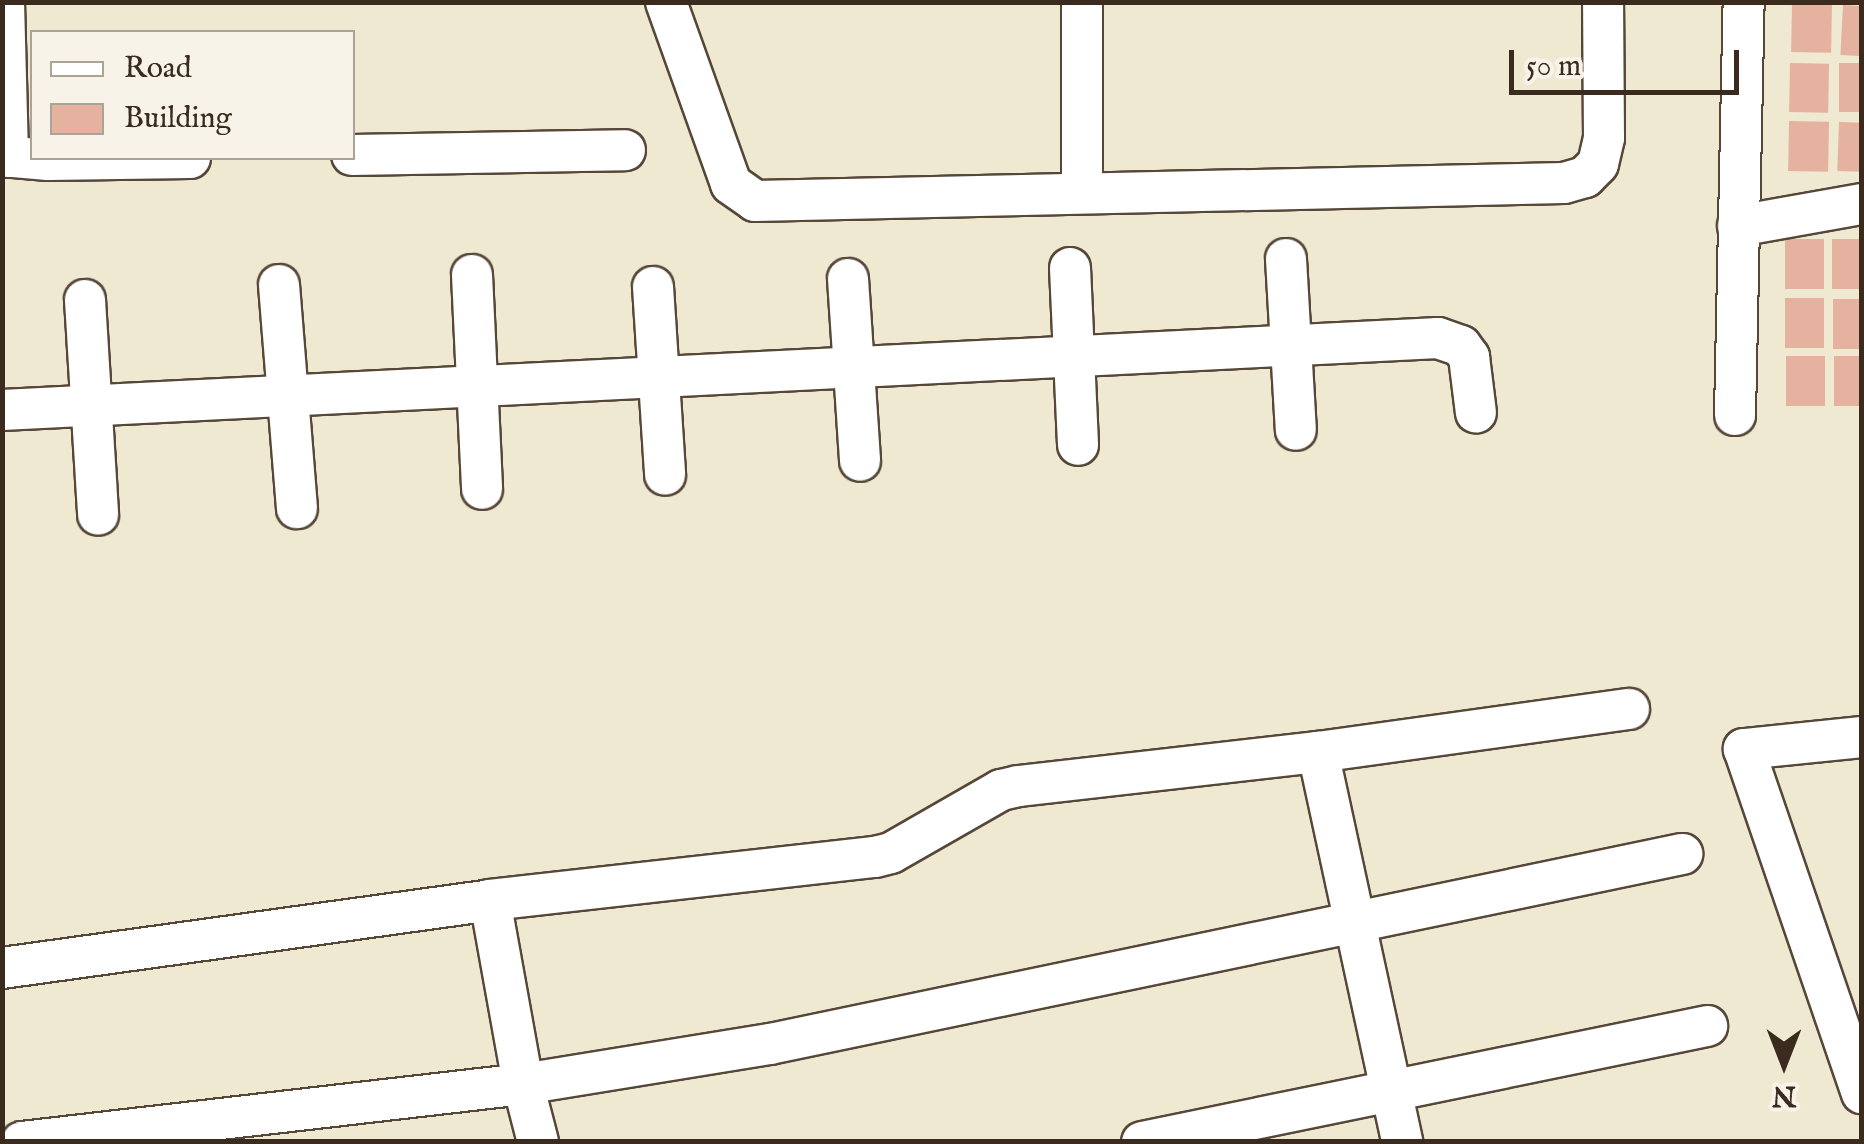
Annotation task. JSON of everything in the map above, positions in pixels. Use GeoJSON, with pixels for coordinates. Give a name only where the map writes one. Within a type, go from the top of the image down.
{"type":"FeatureCollection","features":[{"type":"Feature","properties":{"kind":"street"},"geometry":{"type":"LineString","coordinates":[[4,2],[5,157],[30,157]]}},
{"type":"Feature","properties":{"kind":"street"},"geometry":{"type":"LineString","coordinates":[[666,2],[731,184],[755,201],[1564,183],[1585,177],[1598,164],[1604,138],[1603,2]]}},
{"type":"Feature","properties":{"kind":"street"},"geometry":{"type":"LineString","coordinates":[[1082,2],[1082,192]]}},
{"type":"Feature","properties":{"kind":"street"},"geometry":{"type":"LineString","coordinates":[[1735,415],[1744,2]]}},
{"type":"Feature","properties":{"kind":"street"},"geometry":{"type":"LineString","coordinates":[[355,155],[625,150]]}},
{"type":"Feature","properties":{"kind":"street"},"geometry":{"type":"LineString","coordinates":[[1738,226],[1862,204]]}},
{"type":"Feature","properties":{"kind":"street"},"geometry":{"type":"LineString","coordinates":[[1286,259],[1296,430]]}},
{"type":"Feature","properties":{"kind":"street"},"geometry":{"type":"LineString","coordinates":[[1070,268],[1078,445]]}},
{"type":"Feature","properties":{"kind":"street"},"geometry":{"type":"LineString","coordinates":[[472,274],[482,490]]}},
{"type":"Feature","properties":{"kind":"street"},"geometry":{"type":"LineString","coordinates":[[848,278],[860,460]]}},
{"type":"Feature","properties":{"kind":"street"},"geometry":{"type":"LineString","coordinates":[[278,285],[297,508]]}},
{"type":"Feature","properties":{"kind":"street"},"geometry":{"type":"LineString","coordinates":[[653,287],[665,475]]}},
{"type":"Feature","properties":{"kind":"street"},"geometry":{"type":"LineString","coordinates":[[84,300],[98,515]]}},
{"type":"Feature","properties":{"kind":"street"},"geometry":{"type":"LineString","coordinates":[[2,410],[1438,338],[1461,346],[1470,357],[1476,414]]}},
{"type":"Feature","properties":{"kind":"street"},"geometry":{"type":"LineString","coordinates":[[2,968],[490,900],[875,858],[891,854],[1001,790],[1629,710]]}},
{"type":"Feature","properties":{"kind":"street"},"geometry":{"type":"LineString","coordinates":[[1862,737],[1744,749],[1862,1093]]}},
{"type":"Feature","properties":{"kind":"street"},"geometry":{"type":"LineString","coordinates":[[1318,752],[1402,1142]]}},
{"type":"Feature","properties":{"kind":"street"},"geometry":{"type":"LineString","coordinates":[[22,1142],[523,1084],[916,1016],[1682,854]]}},
{"type":"Feature","properties":{"kind":"street"},"geometry":{"type":"LineString","coordinates":[[490,900],[523,1084],[538,1142]]}},
{"type":"Feature","properties":{"kind":"street"},"geometry":{"type":"LineString","coordinates":[[1142,1142],[1706,1026]]}},
{"type":"Feature","properties":{"kind":"building"},"geometry":{"type":"Polygon","coordinates":[[[1792,2],[1832,3],[1831,53],[1791,52],[1792,2]]]}},
{"type":"Feature","properties":{"kind":"building"},"geometry":{"type":"Polygon","coordinates":[[[1843,5],[1862,6],[1859,56],[1840,55],[1843,5]]]}},
{"type":"Feature","properties":{"kind":"building"},"geometry":{"type":"Polygon","coordinates":[[[1790,63],[1829,64],[1828,113],[1789,112],[1790,63]]]}},
{"type":"Feature","properties":{"kind":"building"},"geometry":{"type":"Polygon","coordinates":[[[1839,63],[1862,63],[1862,112],[1839,112],[1839,63]]]}},
{"type":"Feature","properties":{"kind":"building"},"geometry":{"type":"Polygon","coordinates":[[[1789,121],[1829,122],[1828,172],[1788,171],[1789,121]]]}},
{"type":"Feature","properties":{"kind":"building"},"geometry":{"type":"Polygon","coordinates":[[[1839,122],[1862,123],[1860,172],[1837,171],[1839,122]]]}},
{"type":"Feature","properties":{"kind":"building"},"geometry":{"type":"Polygon","coordinates":[[[1785,239],[1824,239],[1824,289],[1785,289],[1785,239]]]}},
{"type":"Feature","properties":{"kind":"building"},"geometry":{"type":"Polygon","coordinates":[[[1832,239],[1862,239],[1862,289],[1832,289],[1832,239]]]}},
{"type":"Feature","properties":{"kind":"building"},"geometry":{"type":"Polygon","coordinates":[[[1785,298],[1824,298],[1824,348],[1785,348],[1785,298]]]}},
{"type":"Feature","properties":{"kind":"building"},"geometry":{"type":"Polygon","coordinates":[[[1833,299],[1862,299],[1862,349],[1833,349],[1833,299]]]}},
{"type":"Feature","properties":{"kind":"building"},"geometry":{"type":"Polygon","coordinates":[[[1786,356],[1825,356],[1825,406],[1786,406],[1786,356]]]}},
{"type":"Feature","properties":{"kind":"building"},"geometry":{"type":"Polygon","coordinates":[[[1834,356],[1862,356],[1862,406],[1834,406],[1834,356]]]}}]}
